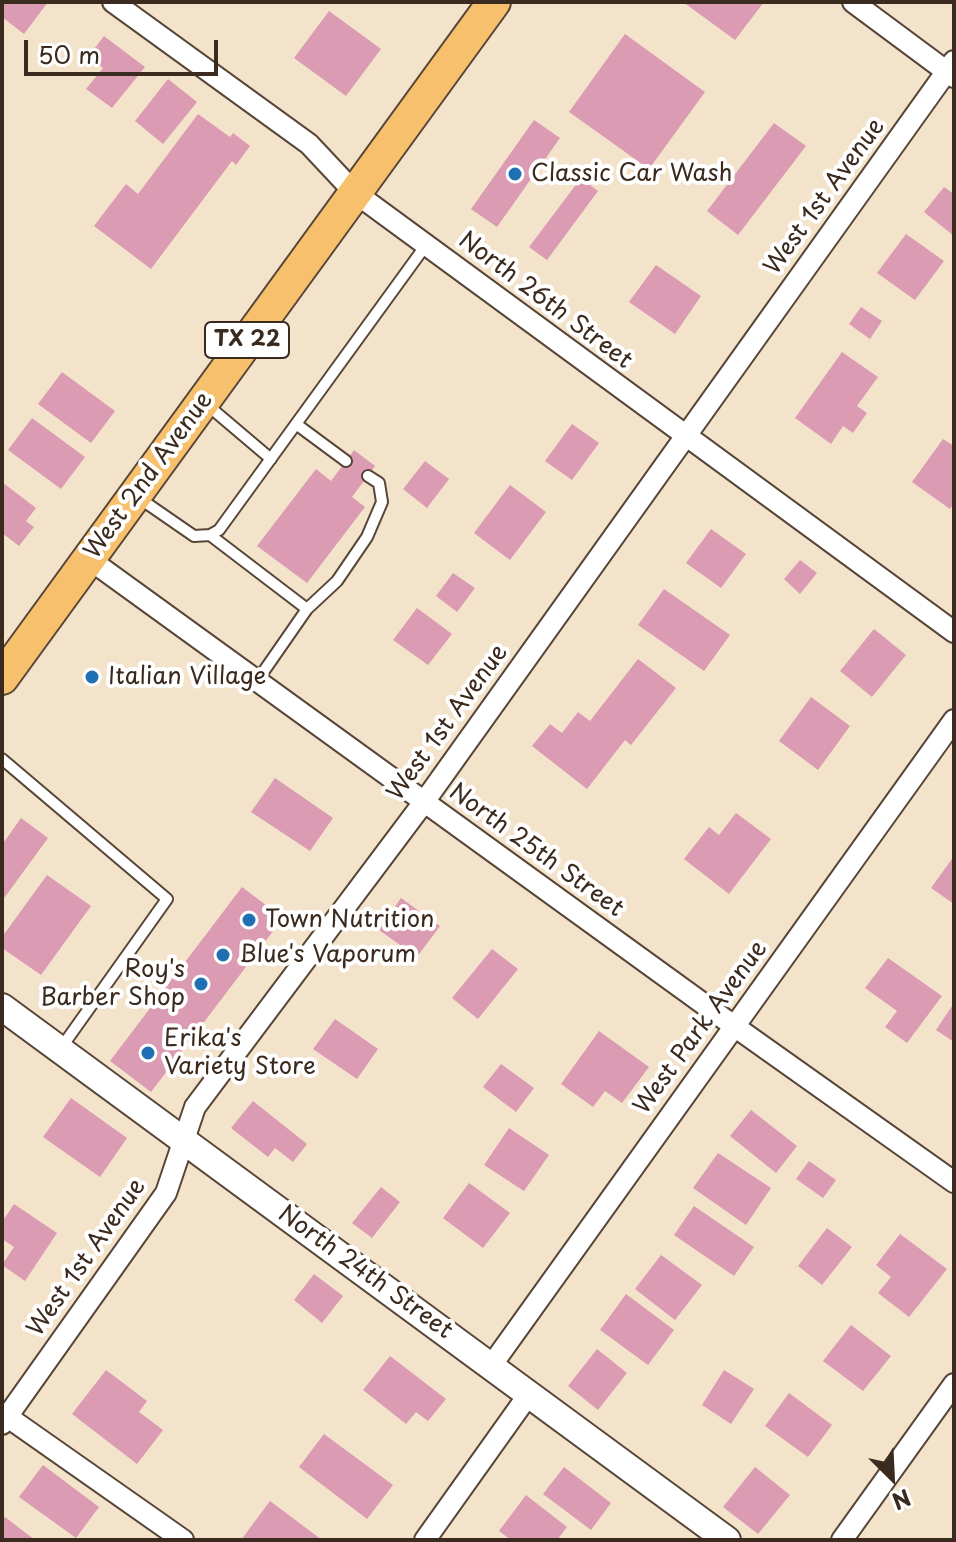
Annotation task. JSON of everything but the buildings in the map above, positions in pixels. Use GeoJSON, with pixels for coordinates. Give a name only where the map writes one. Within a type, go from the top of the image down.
{"type":"FeatureCollection","features":[{"type":"Feature","properties":{"kind":"main road","name":"West 2nd Avenue"},"geometry":{"type":"LineString","coordinates":[[4,670],[89,559],[494,2]]}},
{"type":"Feature","properties":{"kind":"street","name":"North 26th Street"},"geometry":{"type":"LineString","coordinates":[[113,2],[309,144],[354,192],[954,632]]}},
{"type":"Feature","properties":{"kind":"street"},"geometry":{"type":"LineString","coordinates":[[853,2],[952,70]]}},
{"type":"Feature","properties":{"kind":"street","name":"West 1st Avenue"},"geometry":{"type":"LineString","coordinates":[[4,1418],[166,1193],[195,1107],[424,802],[952,70]]}},
{"type":"Feature","properties":{"kind":"street","name":"North 25th Street"},"geometry":{"type":"LineString","coordinates":[[89,559],[954,1182]]}},
{"type":"Feature","properties":{"kind":"street","name":"West Park Avenue"},"geometry":{"type":"LineString","coordinates":[[491,1366],[954,720]]}},
{"type":"Feature","properties":{"kind":"street","name":"North 24th Street"},"geometry":{"type":"LineString","coordinates":[[2,1007],[727,1540]]}},
{"type":"Feature","properties":{"kind":"street"},"geometry":{"type":"LineString","coordinates":[[842,1540],[954,1384]]}},
{"type":"Feature","properties":{"kind":"street"},"geometry":{"type":"LineString","coordinates":[[425,1540],[529,1394]]}},
{"type":"Feature","properties":{"kind":"street"},"geometry":{"type":"LineString","coordinates":[[4,1418],[183,1540]]}},
{"type":"Feature","properties":{"kind":"lane"},"geometry":{"type":"LineString","coordinates":[[135,495],[194,536],[210,535],[219,530],[426,245]]}},
{"type":"Feature","properties":{"kind":"lane"},"geometry":{"type":"LineString","coordinates":[[203,401],[271,459]]}},
{"type":"Feature","properties":{"kind":"lane"},"geometry":{"type":"LineString","coordinates":[[296,424],[346,461]]}},
{"type":"Feature","properties":{"kind":"lane"},"geometry":{"type":"LineString","coordinates":[[257,681],[307,609],[337,581],[367,537],[382,502],[379,483],[368,476]]}},
{"type":"Feature","properties":{"kind":"lane"},"geometry":{"type":"LineString","coordinates":[[210,535],[307,609]]}},
{"type":"Feature","properties":{"kind":"lane"},"geometry":{"type":"LineString","coordinates":[[2,759],[167,899],[60,1050]]}},
{"type":"Feature","properties":{"kind":"place","name":"Classic Car Wash"},"geometry":{"type":"Point","coordinates":[515,174]}},
{"type":"Feature","properties":{"kind":"place","name":"Italian Village"},"geometry":{"type":"Point","coordinates":[92,677]}},
{"type":"Feature","properties":{"kind":"place","name":"Town Nutrition"},"geometry":{"type":"Point","coordinates":[249,920]}},
{"type":"Feature","properties":{"kind":"place","name":"Blue's Vaporum"},"geometry":{"type":"Point","coordinates":[223,955]}},
{"type":"Feature","properties":{"kind":"place","name":"Roy's Barber Shop"},"geometry":{"type":"Point","coordinates":[201,984]}},
{"type":"Feature","properties":{"kind":"place","name":"Erika's Variety Store"},"geometry":{"type":"Point","coordinates":[148,1053]}}]}
